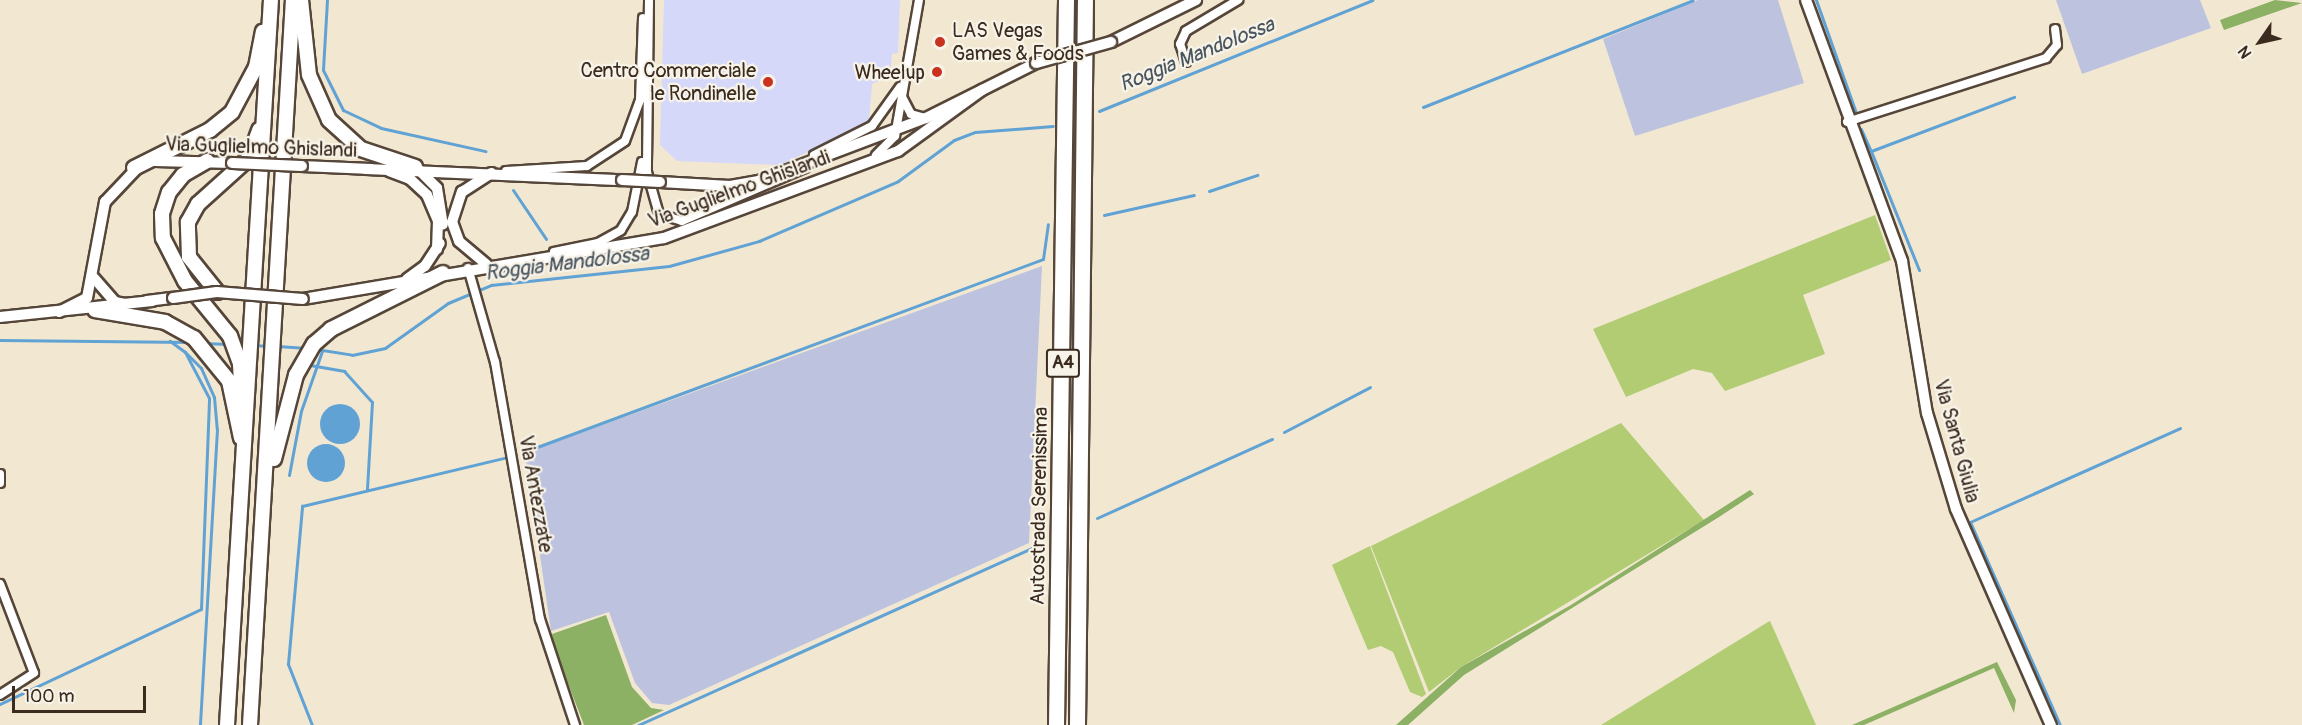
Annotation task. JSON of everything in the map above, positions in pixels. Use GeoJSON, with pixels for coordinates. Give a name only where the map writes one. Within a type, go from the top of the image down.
{"type":"FeatureCollection","features":[{"type":"Feature","properties":{"kind":"highway"},"geometry":{"type":"LineString","coordinates":[[227,725],[254,343],[270,0]]}},
{"type":"Feature","properties":{"kind":"highway"},"geometry":{"type":"LineString","coordinates":[[134,168],[210,130],[232,112],[256,68],[270,0]]}},
{"type":"Feature","properties":{"kind":"highway"},"geometry":{"type":"LineString","coordinates":[[250,725],[276,354],[293,0]]}},
{"type":"Feature","properties":{"kind":"highway"},"geometry":{"type":"LineString","coordinates":[[301,0],[309,75],[329,120],[361,149],[415,167]]}},
{"type":"Feature","properties":{"kind":"highway","name":"Autostrada Serenissima"},"geometry":{"type":"LineString","coordinates":[[1056,725],[1066,0]]}},
{"type":"Feature","properties":{"kind":"highway","name":"A4"},"geometry":{"type":"LineString","coordinates":[[1077,725],[1085,0]]}},
{"type":"Feature","properties":{"kind":"highway"},"geometry":{"type":"LineString","coordinates":[[216,292],[189,257],[188,222],[198,204],[249,158],[267,89]]}},
{"type":"Feature","properties":{"kind":"highway"},"geometry":{"type":"LineString","coordinates":[[207,161],[183,175],[169,192],[162,214],[163,238],[185,281],[230,336],[236,350],[245,473]]}},
{"type":"Feature","properties":{"kind":"highway"},"geometry":{"type":"LineString","coordinates":[[266,487],[306,357],[314,344],[331,329],[443,273]]}},
{"type":"Feature","properties":{"kind":"highway"},"geometry":{"type":"LineString","coordinates":[[95,310],[165,322],[194,338],[205,348],[234,393],[245,473]]}},
{"type":"Feature","properties":{"kind":"street"},"geometry":{"type":"LineString","coordinates":[[486,264],[459,241],[453,214],[462,192],[498,172],[587,166],[625,141],[640,100],[643,0]]}},
{"type":"Feature","properties":{"kind":"street"},"geometry":{"type":"LineString","coordinates":[[649,0],[646,131],[650,197],[659,214],[676,222],[723,206],[824,157]]}},
{"type":"Feature","properties":{"kind":"street"},"geometry":{"type":"LineString","coordinates":[[865,162],[888,147],[896,128],[919,0]]}},
{"type":"Feature","properties":{"kind":"street","name":"Via Guglielmo Ghislandi"},"geometry":{"type":"LineString","coordinates":[[134,168],[163,159],[366,169],[415,167],[730,186],[773,175],[926,118],[1036,63],[1111,42],[1196,0]]}},
{"type":"Feature","properties":{"kind":"street"},"geometry":{"type":"LineString","coordinates":[[1186,62],[1180,44],[1186,31],[1238,0]]}},
{"type":"Feature","properties":{"kind":"street","name":"Via Santa Giulia"},"geometry":{"type":"LineString","coordinates":[[1806,0],[1847,122],[1902,261],[1927,413],[1956,509],[2051,725]]}},
{"type":"Feature","properties":{"kind":"street"},"geometry":{"type":"LineString","coordinates":[[1847,122],[2046,58],[2057,45],[2055,29]]}},
{"type":"Feature","properties":{"kind":"street"},"geometry":{"type":"LineString","coordinates":[[903,82],[908,111],[926,118]]}},
{"type":"Feature","properties":{"kind":"street"},"geometry":{"type":"LineString","coordinates":[[773,175],[872,126],[903,82]]}},
{"type":"Feature","properties":{"kind":"street","name":"Via Guglielmo Ghislandi"},"geometry":{"type":"LineString","coordinates":[[0,317],[95,310],[216,292],[303,299],[392,286],[486,264],[528,260],[664,238],[915,141],[982,90]]}},
{"type":"Feature","properties":{"kind":"street"},"geometry":{"type":"LineString","coordinates":[[528,260],[598,243],[621,230],[636,198],[646,131]]}},
{"type":"Feature","properties":{"kind":"street"},"geometry":{"type":"LineString","coordinates":[[880,135],[888,147]]}},
{"type":"Feature","properties":{"kind":"street","name":"Via Guglielmo Ghislandi"},"geometry":{"type":"LineString","coordinates":[[392,286],[416,274],[437,249],[444,223],[441,198],[431,179],[415,167]]}},
{"type":"Feature","properties":{"kind":"street"},"geometry":{"type":"LineString","coordinates":[[59,312],[87,298],[94,278],[94,247],[105,202],[134,168]]}},
{"type":"Feature","properties":{"kind":"street","name":"Via Guglielmo Ghislandi"},"geometry":{"type":"LineString","coordinates":[[366,169],[400,174],[419,186],[436,214],[437,249]]}},
{"type":"Feature","properties":{"kind":"street","name":"Via Antezzate"},"geometry":{"type":"LineString","coordinates":[[468,268],[477,297],[517,472],[540,619],[575,725]]}},
{"type":"Feature","properties":{"kind":"street","name":"Via Guglielmo Ghislandi"},"geometry":{"type":"LineString","coordinates":[[94,278],[115,302],[152,301]]}},
{"type":"Feature","properties":{"kind":"street"},"geometry":{"type":"LineString","coordinates":[[0,474],[0,483]]}},
{"type":"Feature","properties":{"kind":"street"},"geometry":{"type":"LineString","coordinates":[[0,584],[34,673],[0,695]]}},
{"type":"Feature","properties":{"kind":"shaded area","name":"Centro Commerciale le Rondinelle"},"geometry":{"type":"Polygon","coordinates":[[[664,0],[900,0],[898,53],[892,54],[890,76],[872,84],[869,120],[863,126],[780,165],[677,161],[660,145],[664,0]]]}},
{"type":"Feature","properties":{"kind":"shaded area"},"geometry":{"type":"Polygon","coordinates":[[[1698,0],[1778,0],[1804,83],[1635,136],[1603,39],[1698,0]]]}},
{"type":"Feature","properties":{"kind":"shaded area"},"geometry":{"type":"Polygon","coordinates":[[[2056,0],[2200,0],[2211,28],[2082,74],[2056,0]]]}},
{"type":"Feature","properties":{"kind":"shaded area"},"geometry":{"type":"Polygon","coordinates":[[[1042,266],[1029,543],[669,705],[652,703],[635,683],[609,612],[551,631],[525,453],[1042,266]]]}},
{"type":"Feature","properties":{"kind":"green space"},"geometry":{"type":"Polygon","coordinates":[[[2275,0],[2302,3],[2224,30],[2220,20],[2275,0]]]}},
{"type":"Feature","properties":{"kind":"green space"},"geometry":{"type":"Polygon","coordinates":[[[1875,215],[1891,260],[1803,295],[1825,354],[1725,391],[1712,373],[1693,369],[1626,397],[1593,329],[1875,215]]]}},
{"type":"Feature","properties":{"kind":"green space"},"geometry":{"type":"Polygon","coordinates":[[[1621,423],[1704,520],[1461,667],[1429,692],[1371,546],[1621,423]]]}},
{"type":"Feature","properties":{"kind":"green space"},"geometry":{"type":"Polygon","coordinates":[[[1750,490],[1754,494],[1719,517],[1464,675],[1408,725],[1396,725],[1461,667],[1571,605],[1750,490]]]}},
{"type":"Feature","properties":{"kind":"green space"},"geometry":{"type":"Polygon","coordinates":[[[1370,546],[1426,694],[1422,697],[1410,692],[1393,652],[1381,646],[1368,650],[1332,565],[1370,546]]]}},
{"type":"Feature","properties":{"kind":"green space"},"geometry":{"type":"Polygon","coordinates":[[[606,615],[632,687],[651,708],[664,710],[632,725],[584,725],[555,650],[552,634],[606,615]]]}},
{"type":"Feature","properties":{"kind":"green space"},"geometry":{"type":"Polygon","coordinates":[[[1770,621],[1816,725],[1601,725],[1768,622],[1770,621]]]}},
{"type":"Feature","properties":{"kind":"green space"},"geometry":{"type":"Polygon","coordinates":[[[1997,662],[2016,700],[2014,713],[1994,668],[1864,725],[1852,725],[1997,662]]]}},
{"type":"Feature","properties":{"kind":"water"},"geometry":{"type":"Polygon","coordinates":[[[340,404],[348,405],[354,410],[359,416],[359,432],[354,438],[348,443],[340,444],[332,443],[326,438],[321,432],[320,424],[321,416],[326,410],[332,405],[340,404]]]}},
{"type":"Feature","properties":{"kind":"water"},"geometry":{"type":"Polygon","coordinates":[[[326,444],[339,450],[345,463],[339,476],[326,482],[313,476],[307,463],[313,450],[326,444]]]}},
{"type":"Feature","properties":{"kind":"waterway"},"geometry":{"type":"LineString","coordinates":[[327,0],[323,70],[343,110],[381,128],[485,151]]}},
{"type":"Feature","properties":{"kind":"waterway","name":"Roggia Mandolossa"},"geometry":{"type":"LineString","coordinates":[[1099,111],[1372,0]]}},
{"type":"Feature","properties":{"kind":"waterway"},"geometry":{"type":"LineString","coordinates":[[1423,107],[1693,0]]}},
{"type":"Feature","properties":{"kind":"waterway"},"geometry":{"type":"LineString","coordinates":[[1816,0],[1856,113]]}},
{"type":"Feature","properties":{"kind":"waterway"},"geometry":{"type":"LineString","coordinates":[[1919,270],[1871,151],[2014,97]]}},
{"type":"Feature","properties":{"kind":"waterway","name":"Roggia Mandolossa"},"geometry":{"type":"LineString","coordinates":[[316,349],[352,355],[385,348],[448,303],[491,285],[669,266],[759,241],[898,181],[954,140],[975,132],[1053,126]]}},
{"type":"Feature","properties":{"kind":"waterway"},"geometry":{"type":"LineString","coordinates":[[1861,129],[1871,151]]}},
{"type":"Feature","properties":{"kind":"waterway"},"geometry":{"type":"LineString","coordinates":[[1209,191],[1257,175]]}},
{"type":"Feature","properties":{"kind":"waterway"},"geometry":{"type":"LineString","coordinates":[[513,190],[546,239]]}},
{"type":"Feature","properties":{"kind":"waterway"},"geometry":{"type":"LineString","coordinates":[[1104,215],[1194,195]]}},
{"type":"Feature","properties":{"kind":"waterway"},"geometry":{"type":"LineString","coordinates":[[529,450],[1043,259],[1048,224]]}},
{"type":"Feature","properties":{"kind":"waterway","name":"Roggia Mandolossa"},"geometry":{"type":"LineString","coordinates":[[0,340],[190,342]]}},
{"type":"Feature","properties":{"kind":"waterway"},"geometry":{"type":"LineString","coordinates":[[0,704],[201,609],[209,398],[185,352],[170,341]]}},
{"type":"Feature","properties":{"kind":"waterway","name":"Roggia Mandolossa"},"geometry":{"type":"LineString","coordinates":[[203,343],[229,344]]}},
{"type":"Feature","properties":{"kind":"waterway","name":"Roggia Mandolossa"},"geometry":{"type":"LineString","coordinates":[[253,345],[268,346]]}},
{"type":"Feature","properties":{"kind":"waterway","name":"Roggia Mandolossa"},"geometry":{"type":"LineString","coordinates":[[277,346],[307,348]]}},
{"type":"Feature","properties":{"kind":"waterway"},"geometry":{"type":"LineString","coordinates":[[289,475],[301,411],[322,351]]}},
{"type":"Feature","properties":{"kind":"waterway"},"geometry":{"type":"LineString","coordinates":[[185,352],[201,368],[214,397],[217,429],[200,725]]}},
{"type":"Feature","properties":{"kind":"waterway"},"geometry":{"type":"LineString","coordinates":[[310,365],[344,371],[372,402],[367,490]]}},
{"type":"Feature","properties":{"kind":"waterway"},"geometry":{"type":"LineString","coordinates":[[1284,432],[1370,387]]}},
{"type":"Feature","properties":{"kind":"waterway"},"geometry":{"type":"LineString","coordinates":[[2060,725],[1970,522],[2180,428]]}},
{"type":"Feature","properties":{"kind":"waterway"},"geometry":{"type":"LineString","coordinates":[[1097,518],[1272,439]]}},
{"type":"Feature","properties":{"kind":"waterway"},"geometry":{"type":"LineString","coordinates":[[312,725],[288,664],[302,506],[507,457]]}},
{"type":"Feature","properties":{"kind":"waterway"},"geometry":{"type":"LineString","coordinates":[[638,725],[1039,545]]}},
{"type":"Feature","properties":{"kind":"place","name":"LAS Vegas Games & Foods"},"geometry":{"type":"Point","coordinates":[940,42]}},
{"type":"Feature","properties":{"kind":"place","name":"Wheelup"},"geometry":{"type":"Point","coordinates":[937,72]}},
{"type":"Feature","properties":{"kind":"place","name":"Centro Commerciale le Rondinelle"},"geometry":{"type":"Point","coordinates":[768,82]}}]}
